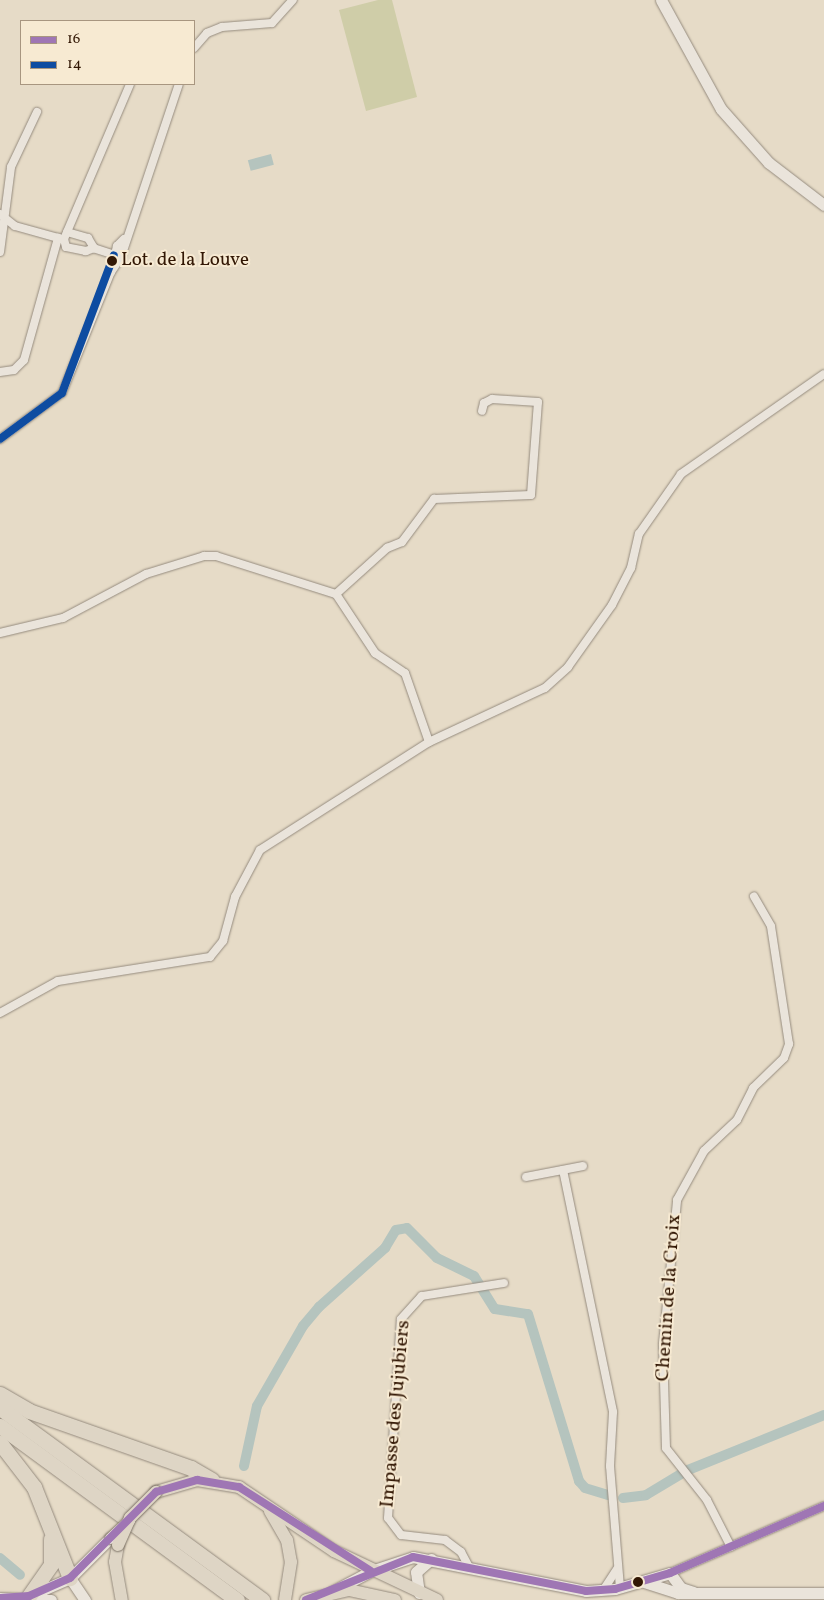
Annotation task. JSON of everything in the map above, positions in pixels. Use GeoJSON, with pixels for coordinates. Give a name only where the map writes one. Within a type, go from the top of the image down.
{"type":"FeatureCollection","features":[{"type":"Feature","properties":{"kind":"highway"},"geometry":{"type":"LineString","coordinates":[[0,1394],[92,1436],[191,1468],[212,1480]]}},
{"type":"Feature","properties":{"kind":"highway"},"geometry":{"type":"LineString","coordinates":[[0,1408],[262,1600]]}},
{"type":"Feature","properties":{"kind":"highway"},"geometry":{"type":"LineString","coordinates":[[0,1426],[237,1600]]}},
{"type":"Feature","properties":{"kind":"highway"},"geometry":{"type":"LineString","coordinates":[[0,1443],[34,1487],[70,1578]]}},
{"type":"Feature","properties":{"kind":"highway"},"geometry":{"type":"LineString","coordinates":[[29,1596],[51,1564],[49,1525]]}},
{"type":"Feature","properties":{"kind":"main road"},"geometry":{"type":"LineString","coordinates":[[122,1600],[115,1562],[114,1541],[130,1518],[156,1492],[182,1482],[212,1480],[240,1487],[371,1571],[430,1598]]}},
{"type":"Feature","properties":{"kind":"main road"},"geometry":{"type":"LineString","coordinates":[[263,1503],[287,1540],[289,1585],[285,1600]]}},
{"type":"Feature","properties":{"kind":"main road"},"geometry":{"type":"LineString","coordinates":[[307,1600],[331,1592],[366,1592],[395,1600]]}},
{"type":"Feature","properties":{"kind":"street"},"geometry":{"type":"LineString","coordinates":[[195,47],[207,33],[222,27],[272,23],[293,0]]}},
{"type":"Feature","properties":{"kind":"street"},"geometry":{"type":"LineString","coordinates":[[661,0],[720,109],[769,163],[824,206]]}},
{"type":"Feature","properties":{"kind":"street"},"geometry":{"type":"LineString","coordinates":[[0,372],[14,370],[24,360],[64,239],[130,85]]}},
{"type":"Feature","properties":{"kind":"street"},"geometry":{"type":"LineString","coordinates":[[0,439],[62,393],[124,239],[179,85]]}},
{"type":"Feature","properties":{"kind":"street"},"geometry":{"type":"LineString","coordinates":[[0,252],[3,217],[11,167],[37,112]]}},
{"type":"Feature","properties":{"kind":"street"},"geometry":{"type":"LineString","coordinates":[[3,217],[64,239],[86,251],[94,248],[117,256]]}},
{"type":"Feature","properties":{"kind":"street"},"geometry":{"type":"LineString","coordinates":[[64,239],[88,238],[94,248]]}},
{"type":"Feature","properties":{"kind":"street"},"geometry":{"type":"LineString","coordinates":[[0,1013],[58,981],[210,957],[223,941],[235,897],[260,850],[429,742],[508,708],[545,688],[568,667],[612,605],[631,568],[639,534],[681,474],[824,374]]}},
{"type":"Feature","properties":{"kind":"street"},"geometry":{"type":"LineString","coordinates":[[336,594],[387,548],[402,542],[434,499],[531,495],[538,402],[492,399],[484,403],[482,411]]}},
{"type":"Feature","properties":{"kind":"street"},"geometry":{"type":"LineString","coordinates":[[0,633],[63,618],[137,578],[204,556],[321,586],[336,594],[375,653],[405,673],[429,742]]}},
{"type":"Feature","properties":{"kind":"street","name":"Chemin de la Croix"},"geometry":{"type":"LineString","coordinates":[[731,1547],[707,1500],[666,1448],[663,1344],[677,1200],[704,1151],[737,1120],[753,1088],[784,1058],[789,1044],[771,926],[754,896]]}},
{"type":"Feature","properties":{"kind":"street"},"geometry":{"type":"LineString","coordinates":[[526,1177],[583,1166]]}},
{"type":"Feature","properties":{"kind":"street"},"geometry":{"type":"LineString","coordinates":[[563,1170],[613,1412],[610,1466],[620,1588]]}},
{"type":"Feature","properties":{"kind":"street","name":"Impasse des Jujubiers"},"geometry":{"type":"LineString","coordinates":[[469,1567],[461,1552],[446,1540],[401,1535],[394,1530],[387,1508],[401,1319],[413,1301],[422,1296],[504,1283]]}},
{"type":"Feature","properties":{"kind":"street"},"geometry":{"type":"LineString","coordinates":[[331,1592],[371,1571],[413,1557],[432,1558],[507,1578],[604,1589],[620,1588],[670,1573],[824,1506]]}},
{"type":"Feature","properties":{"kind":"street"},"geometry":{"type":"LineString","coordinates":[[29,1596],[70,1578],[114,1541]]}},
{"type":"Feature","properties":{"kind":"street"},"geometry":{"type":"LineString","coordinates":[[430,1598],[416,1572],[432,1558]]}},
{"type":"Feature","properties":{"kind":"street"},"geometry":{"type":"LineString","coordinates":[[604,1589],[618,1567]]}},
{"type":"Feature","properties":{"kind":"street"},"geometry":{"type":"LineString","coordinates":[[670,1573],[681,1588],[693,1592]]}},
{"type":"Feature","properties":{"kind":"street"},"geometry":{"type":"LineString","coordinates":[[70,1578],[85,1600]]}},
{"type":"Feature","properties":{"kind":"street"},"geometry":{"type":"LineString","coordinates":[[644,1582],[669,1592],[824,1594]]}},
{"type":"Feature","properties":{"kind":"street"},"geometry":{"type":"LineString","coordinates":[[0,1598],[29,1596],[51,1600]]}},
{"type":"Feature","properties":{"kind":"shaded area"},"geometry":{"type":"Polygon","coordinates":[[[378,0],[392,0],[417,97],[366,111],[339,10],[378,0]]]}},
{"type":"Feature","properties":{"kind":"shaded area"},"geometry":{"type":"Polygon","coordinates":[[[271,154],[274,165],[251,171],[248,160],[271,154]]]}},
{"type":"Feature","properties":{"kind":"waterway"},"geometry":{"type":"LineString","coordinates":[[244,1466],[257,1406],[303,1326],[319,1307],[385,1248],[396,1230],[407,1228],[437,1258],[474,1276],[495,1309],[528,1314],[579,1481],[585,1488],[608,1495]]}},
{"type":"Feature","properties":{"kind":"waterway"},"geometry":{"type":"LineString","coordinates":[[688,1470],[824,1415]]}},
{"type":"Feature","properties":{"kind":"waterway"},"geometry":{"type":"LineString","coordinates":[[623,1498],[646,1495],[681,1474]]}},
{"type":"Feature","properties":{"kind":"waterway"},"geometry":{"type":"LineString","coordinates":[[0,1558],[20,1575]]}},
{"type":"Feature","properties":{"kind":"transit line","name":"14"},"geometry":{"type":"LineString","coordinates":[[0,439],[62,393],[114,255]]}},
{"type":"Feature","properties":{"kind":"transit line","name":"16"},"geometry":{"type":"LineString","coordinates":[[0,1598],[29,1596],[70,1578],[156,1492],[197,1480],[239,1487],[371,1571]]}},
{"type":"Feature","properties":{"kind":"transit line","name":"16"},"geometry":{"type":"LineString","coordinates":[[306,1600],[413,1557],[586,1591],[615,1589],[670,1573],[824,1506]]}},
{"type":"Feature","properties":{"kind":"place","name":"Lot. de la Louve"},"geometry":{"type":"Point","coordinates":[112,261]}}]}
